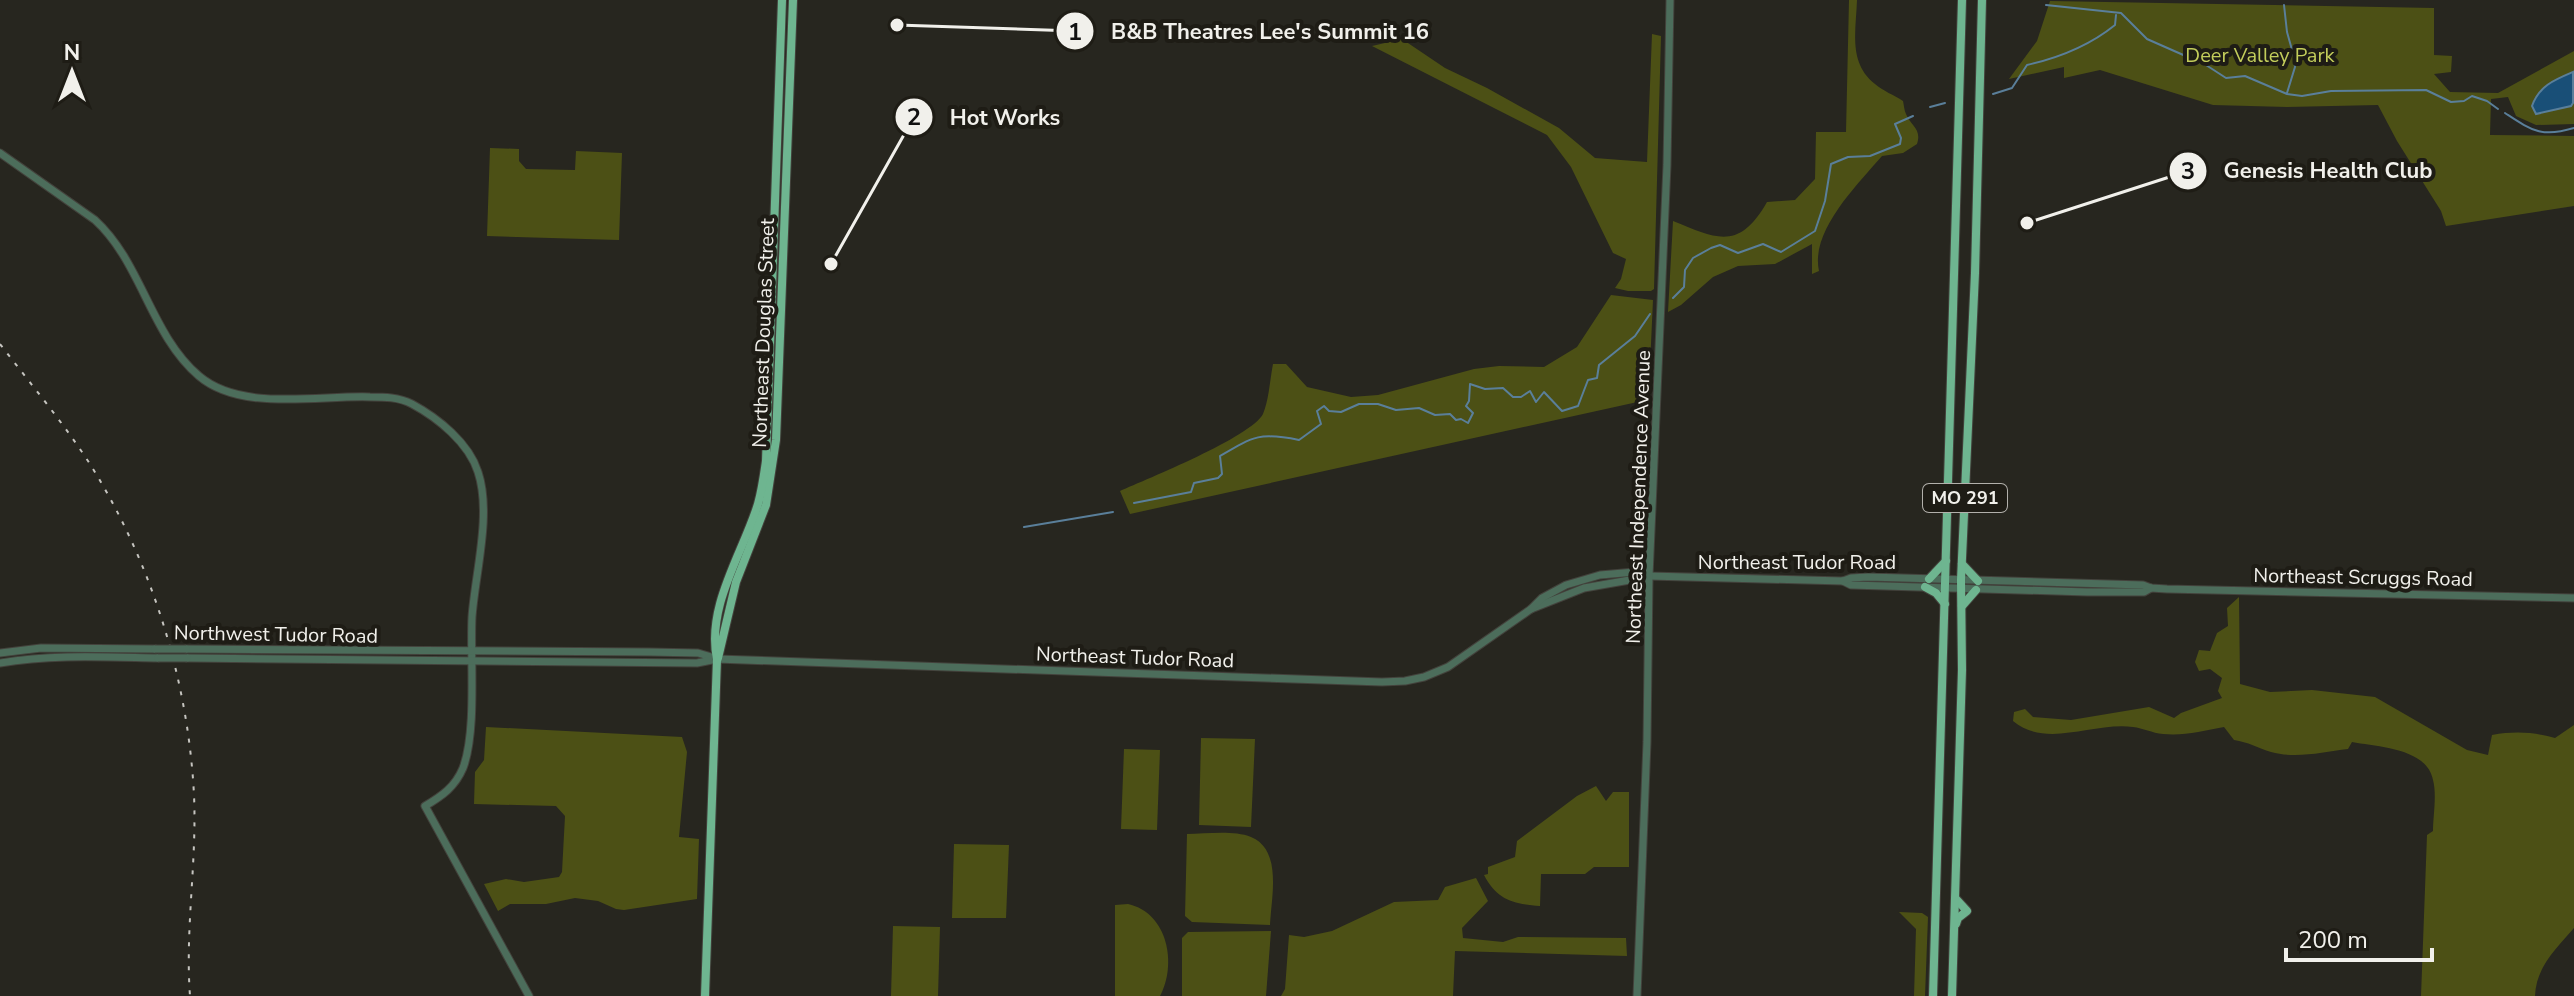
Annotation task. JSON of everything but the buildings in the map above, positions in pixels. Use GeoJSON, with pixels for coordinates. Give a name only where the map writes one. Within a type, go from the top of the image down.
{"type":"FeatureCollection","features":[{"type":"Feature","properties":{"kind":"main road","name":"Northeast Douglas Street"},"geometry":{"type":"LineString","coordinates":[[717,659],[714,642],[725,589],[757,506],[764,474],[782,0]]}},
{"type":"Feature","properties":{"kind":"main road","name":"Northeast Douglas Street"},"geometry":{"type":"LineString","coordinates":[[705,996],[717,659],[736,582],[761,521],[771,481],[776,440],[793,0]]}},
{"type":"Feature","properties":{"kind":"main road","name":"MO 291"},"geometry":{"type":"LineString","coordinates":[[1933,996],[1962,0]]}},
{"type":"Feature","properties":{"kind":"main road","name":"MO 291"},"geometry":{"type":"LineString","coordinates":[[1952,996],[1962,564],[1974,303],[1982,0]]}},
{"type":"Feature","properties":{"kind":"main road"},"geometry":{"type":"LineString","coordinates":[[772,297],[779,301],[781,308]]}},
{"type":"Feature","properties":{"kind":"main road"},"geometry":{"type":"LineString","coordinates":[[1945,605],[1927,583],[1946,560]]}},
{"type":"Feature","properties":{"kind":"main road"},"geometry":{"type":"LineString","coordinates":[[1962,564],[1977,585],[1962,606]]}},
{"type":"Feature","properties":{"kind":"street","name":"Northeast Independence Avenue"},"geometry":{"type":"LineString","coordinates":[[1637,996],[1670,0]]}},
{"type":"Feature","properties":{"kind":"street"},"geometry":{"type":"LineString","coordinates":[[0,153],[108,232],[127,260],[175,351],[209,383],[239,394],[263,398],[348,396],[389,397],[407,401],[435,419],[456,438],[478,472],[483,502],[480,565],[472,615],[469,728],[464,764],[457,782],[443,796],[425,806],[529,996]]}},
{"type":"Feature","properties":{"kind":"street","name":"Northeast Tudor Road"},"geometry":{"type":"LineString","coordinates":[[512,662],[697,663],[717,659],[1405,681],[1448,667],[1531,609],[1584,588],[1649,576],[1843,581],[1851,578],[1873,582],[1884,578],[1962,584]]}},
{"type":"Feature","properties":{"kind":"street"},"geometry":{"type":"LineString","coordinates":[[1843,581],[1860,585],[1869,581],[1927,583]]}},
{"type":"Feature","properties":{"kind":"street","name":"Northeast Scruggs Road"},"geometry":{"type":"LineString","coordinates":[[1962,584],[2115,592],[2144,592],[2151,588],[2574,598]]}},
{"type":"Feature","properties":{"kind":"street","name":"Northwest Tudor Road"},"geometry":{"type":"LineString","coordinates":[[0,653],[41,648],[155,649],[186,654],[350,660],[512,662]]}},
{"type":"Feature","properties":{"kind":"street"},"geometry":{"type":"LineString","coordinates":[[348,650],[350,660]]}},
{"type":"Feature","properties":{"kind":"street","name":"Northwest Tudor Road"},"geometry":{"type":"LineString","coordinates":[[0,663],[23,659],[158,658],[186,654],[348,650],[553,652]]}},
{"type":"Feature","properties":{"kind":"street","name":"Northeast Tudor Road"},"geometry":{"type":"LineString","coordinates":[[553,652],[698,653],[717,659]]}},
{"type":"Feature","properties":{"kind":"street"},"geometry":{"type":"LineString","coordinates":[[636,663],[647,657],[649,652]]}},
{"type":"Feature","properties":{"kind":"green space"},"geometry":{"type":"Polygon","coordinates":[[[1849,0],[1857,0],[1855,35],[1861,66],[1866,76],[1881,89],[1903,101],[1906,114],[1917,131],[1917,144],[1903,153],[1882,156],[1849,194],[1822,240],[1818,256],[1819,271],[1812,274],[1812,244],[1775,264],[1738,266],[1713,277],[1681,305],[1668,312],[1673,221],[1715,236],[1737,234],[1757,218],[1767,202],[1795,200],[1815,179],[1816,132],[1846,132],[1849,0]]]}},
{"type":"Feature","properties":{"kind":"green space","name":"Deer Valley Park"},"geometry":{"type":"Polygon","coordinates":[[[2050,1],[2434,8],[2434,55],[2452,56],[2451,72],[2434,74],[2450,92],[2498,93],[2574,51],[2574,124],[2536,125],[2516,116],[2508,97],[2491,99],[2490,135],[2574,136],[2574,206],[2446,226],[2441,211],[2378,105],[2213,105],[2100,70],[2064,78],[2064,67],[2009,79],[2037,41],[2050,1]]]}},
{"type":"Feature","properties":{"kind":"green space"},"geometry":{"type":"Polygon","coordinates":[[[1652,34],[1661,36],[1654,289],[1651,291],[1615,288],[1621,279],[1626,259],[1613,253],[1571,167],[1547,135],[1372,46],[1402,39],[1445,68],[1559,128],[1595,158],[1647,162],[1652,34]]]}},
{"type":"Feature","properties":{"kind":"green space"},"geometry":{"type":"Polygon","coordinates":[[[490,148],[519,149],[519,161],[526,169],[575,170],[576,151],[622,153],[619,240],[487,236],[490,148]]]}},
{"type":"Feature","properties":{"kind":"green space"},"geometry":{"type":"Polygon","coordinates":[[[1611,295],[1653,300],[1647,431],[1642,431],[1642,401],[1130,514],[1120,491],[1197,457],[1255,423],[1265,408],[1273,364],[1286,364],[1307,387],[1351,397],[1378,395],[1474,369],[1544,367],[1577,347],[1611,295]]]}},
{"type":"Feature","properties":{"kind":"green space"},"geometry":{"type":"Polygon","coordinates":[[[2239,597],[2240,684],[2270,692],[2312,690],[2375,697],[2467,750],[2488,755],[2492,735],[2524,733],[2555,738],[2574,725],[2574,928],[2543,967],[2535,996],[2421,996],[2427,835],[2433,831],[2435,792],[2429,769],[2412,755],[2352,742],[2348,749],[2280,754],[2234,740],[2224,727],[2194,733],[2163,734],[2117,726],[2055,734],[2026,729],[2013,721],[2014,712],[2025,709],[2033,717],[2071,720],[2149,707],[2174,718],[2222,698],[2218,691],[2222,678],[2210,669],[2199,671],[2195,662],[2199,650],[2210,651],[2217,633],[2228,626],[2227,608],[2239,597]]]}},
{"type":"Feature","properties":{"kind":"green space"},"geometry":{"type":"Polygon","coordinates":[[[486,727],[682,737],[687,752],[679,837],[699,839],[697,899],[624,910],[598,901],[575,898],[546,904],[510,904],[498,911],[484,884],[506,879],[524,882],[559,877],[562,872],[565,816],[556,806],[474,804],[475,772],[484,760],[486,727]]]}},
{"type":"Feature","properties":{"kind":"green space"},"geometry":{"type":"Polygon","coordinates":[[[1201,738],[1255,739],[1251,827],[1199,825],[1201,738]]]}},
{"type":"Feature","properties":{"kind":"green space"},"geometry":{"type":"Polygon","coordinates":[[[1124,749],[1160,750],[1157,830],[1121,829],[1124,749]]]}},
{"type":"Feature","properties":{"kind":"green space"},"geometry":{"type":"Polygon","coordinates":[[[1596,786],[1606,801],[1613,792],[1629,792],[1629,867],[1594,867],[1585,874],[1541,874],[1540,906],[1514,902],[1494,890],[1484,875],[1488,874],[1488,867],[1515,857],[1517,841],[1577,796],[1596,786]]]}},
{"type":"Feature","properties":{"kind":"green space"},"geometry":{"type":"Polygon","coordinates":[[[1187,834],[1236,834],[1261,843],[1268,853],[1273,876],[1270,925],[1192,922],[1185,916],[1187,834]]]}},
{"type":"Feature","properties":{"kind":"green space"},"geometry":{"type":"Polygon","coordinates":[[[954,844],[1009,845],[1006,918],[952,918],[954,844]]]}},
{"type":"Feature","properties":{"kind":"green space"},"geometry":{"type":"Polygon","coordinates":[[[1476,878],[1488,901],[1462,928],[1463,938],[1503,942],[1518,937],[1626,938],[1627,956],[1455,951],[1453,996],[1281,996],[1285,989],[1289,935],[1304,937],[1332,931],[1394,902],[1438,900],[1445,887],[1476,878]]]}},
{"type":"Feature","properties":{"kind":"green space"},"geometry":{"type":"Polygon","coordinates":[[[1128,904],[1142,909],[1152,918],[1165,941],[1168,969],[1160,996],[1115,996],[1115,905],[1128,904]]]}},
{"type":"Feature","properties":{"kind":"green space"},"geometry":{"type":"Polygon","coordinates":[[[1899,912],[1922,913],[1928,917],[1925,996],[1914,996],[1916,929],[1899,912]]]}},
{"type":"Feature","properties":{"kind":"green space"},"geometry":{"type":"Polygon","coordinates":[[[893,926],[940,927],[938,996],[891,996],[893,926]]]}},
{"type":"Feature","properties":{"kind":"green space"},"geometry":{"type":"Polygon","coordinates":[[[1271,931],[1266,996],[1182,996],[1182,938],[1188,932],[1271,931]]]}},
{"type":"Feature","properties":{"kind":"water"},"geometry":{"type":"Polygon","coordinates":[[[2573,72],[2571,106],[2536,114],[2532,106],[2539,93],[2573,72]]]}},
{"type":"Feature","properties":{"kind":"waterway"},"geometry":{"type":"LineString","coordinates":[[2046,5],[2121,13],[2147,39],[2206,65],[2226,78],[2245,76],[2287,94],[2302,96],[2331,91],[2426,90],[2451,102],[2464,101],[2472,96],[2498,109]]}},
{"type":"Feature","properties":{"kind":"waterway"},"geometry":{"type":"LineString","coordinates":[[2284,5],[2295,67],[2287,93]]}},
{"type":"Feature","properties":{"kind":"waterway"},"geometry":{"type":"LineString","coordinates":[[1993,94],[2012,88],[2027,65],[2050,59],[2095,39],[2115,25],[2116,15]]}},
{"type":"Feature","properties":{"kind":"waterway"},"geometry":{"type":"LineString","coordinates":[[1930,107],[1945,103]]}},
{"type":"Feature","properties":{"kind":"waterway"},"geometry":{"type":"LineString","coordinates":[[2505,113],[2537,131],[2574,128]]}},
{"type":"Feature","properties":{"kind":"waterway"},"geometry":{"type":"LineString","coordinates":[[1673,298],[1684,287],[1685,270],[1693,258],[1711,248],[1720,245],[1738,253],[1763,244],[1781,252],[1815,231],[1825,201],[1831,164],[1848,157],[1870,156],[1900,144],[1901,138],[1895,124],[1913,116]]}},
{"type":"Feature","properties":{"kind":"waterway"},"geometry":{"type":"LineString","coordinates":[[1134,503],[1191,492],[1194,483],[1218,478],[1222,474],[1220,456],[1250,440],[1266,436],[1299,440],[1321,424],[1317,411],[1324,406],[1329,411],[1341,412],[1359,404],[1378,404],[1396,410],[1419,408],[1435,415],[1450,414],[1456,420],[1468,423],[1473,413],[1466,406],[1470,384],[1485,389],[1503,388],[1513,397],[1521,397],[1530,391],[1536,402],[1544,392],[1562,411],[1578,406],[1588,380],[1597,378],[1599,365],[1635,336],[1650,314]]}},
{"type":"Feature","properties":{"kind":"waterway"},"geometry":{"type":"LineString","coordinates":[[1024,527],[1113,512]]}},
{"type":"Feature","properties":{"kind":"railway"},"geometry":{"type":"LineString","coordinates":[[0,344],[88,461],[130,538],[162,621],[184,707],[194,795],[190,996]]}},
{"type":"Feature","properties":{"kind":"place","name":"B&B Theatres Lee's Summit 16"},"geometry":{"type":"Point","coordinates":[897,25]}},
{"type":"Feature","properties":{"kind":"place","name":"Genesis Health Club"},"geometry":{"type":"Point","coordinates":[2027,223]}},
{"type":"Feature","properties":{"kind":"place","name":"Hot Works"},"geometry":{"type":"Point","coordinates":[831,264]}}]}
